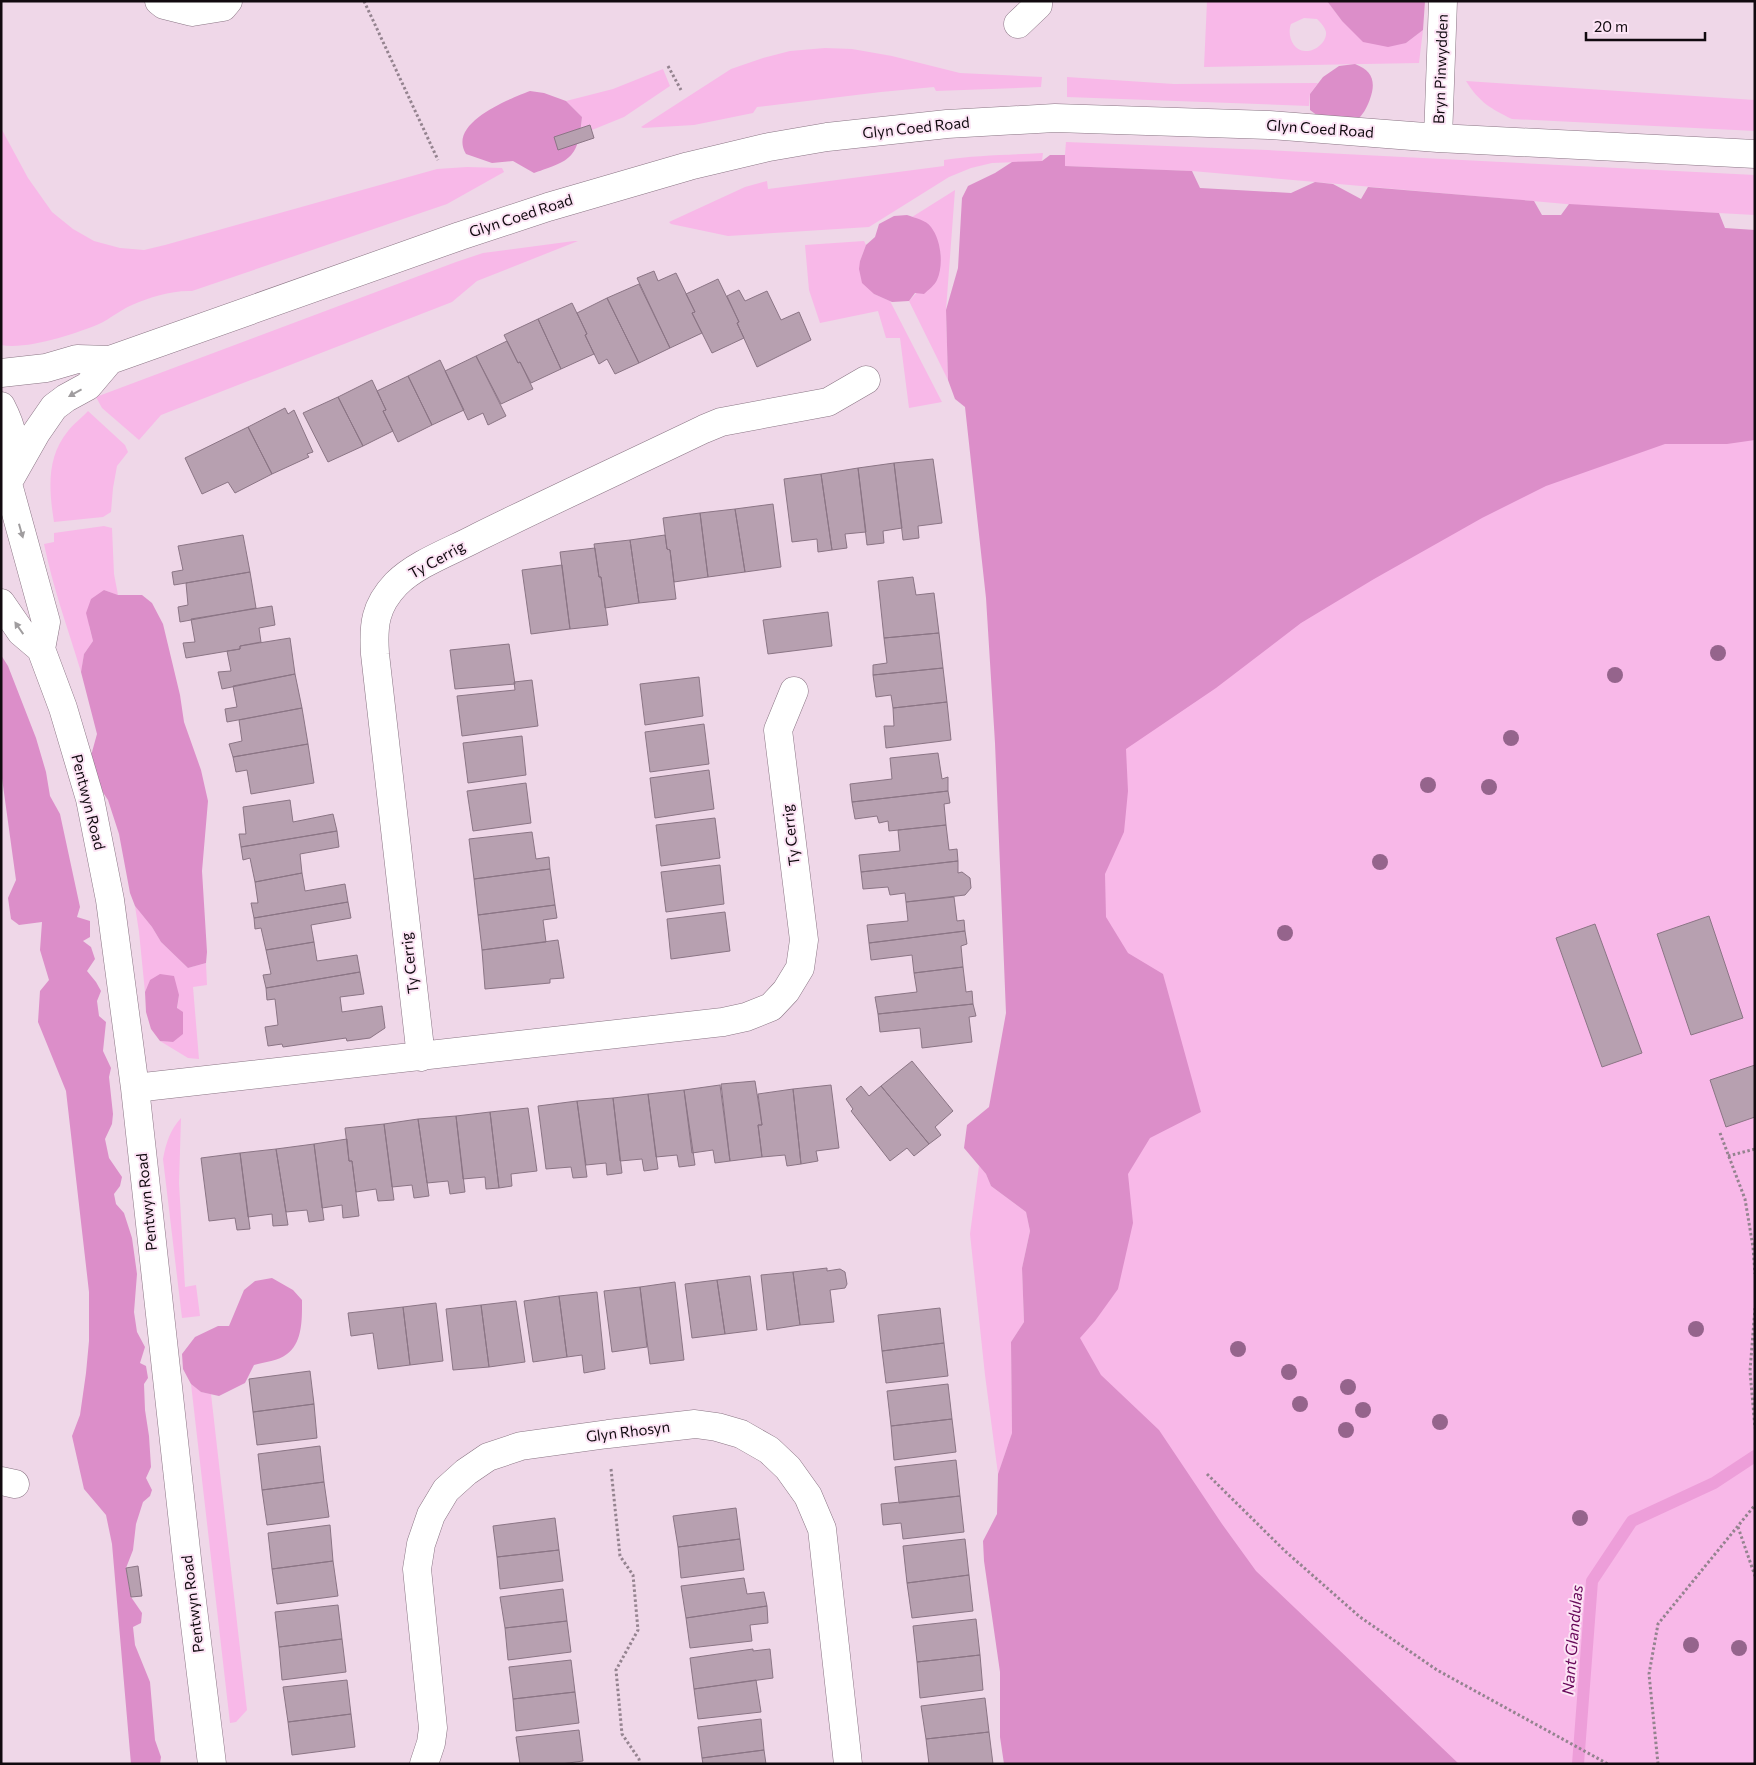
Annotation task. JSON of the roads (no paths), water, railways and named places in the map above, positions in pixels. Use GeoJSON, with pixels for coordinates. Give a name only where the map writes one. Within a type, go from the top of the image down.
{"type":"FeatureCollection","features":[{"type":"Feature","properties":{"kind":"street"},"geometry":{"type":"LineString","coordinates":[[159,1],[164,5],[192,12],[223,7],[228,1]]}},
{"type":"Feature","properties":{"kind":"street"},"geometry":{"type":"LineString","coordinates":[[1018,24],[1038,5],[1038,1]]}},
{"type":"Feature","properties":{"kind":"street","name":"Bryn Pinwydden"},"geometry":{"type":"LineString","coordinates":[[1438,138],[1443,1]]}},
{"type":"Feature","properties":{"kind":"street","name":"Glyn Coed Road"},"geometry":{"type":"LineString","coordinates":[[1,373],[46,368],[77,359],[110,360],[460,236],[539,210],[689,166],[769,147],[827,138],[947,124],[1055,118],[1269,126],[1438,138],[1755,154]]}},
{"type":"Feature","properties":{"kind":"street"},"geometry":{"type":"LineString","coordinates":[[7,485],[36,433],[54,408],[66,398],[88,386],[110,360]]}},
{"type":"Feature","properties":{"kind":"street","name":"Ty Cerrig"},"geometry":{"type":"LineString","coordinates":[[420,1057],[375,654],[373,628],[381,603],[396,584],[414,570],[704,429],[721,422],[828,402],[866,380]]}},
{"type":"Feature","properties":{"kind":"street"},"geometry":{"type":"LineString","coordinates":[[1,406],[12,428],[15,452],[7,485],[46,622],[40,649]]}},
{"type":"Feature","properties":{"kind":"street","name":"Pentwyn Road"},"geometry":{"type":"LineString","coordinates":[[1,603],[21,632],[40,649],[63,708],[90,799],[110,900],[135,1088],[188,1568],[212,1764]]}},
{"type":"Feature","properties":{"kind":"street","name":"Ty Cerrig"},"geometry":{"type":"LineString","coordinates":[[135,1088],[723,1022],[746,1017],[771,1007],[786,991],[800,968],[804,940],[778,730],[794,691]]}},
{"type":"Feature","properties":{"kind":"street","name":"Glyn Rhosyn"},"geometry":{"type":"LineString","coordinates":[[424,1764],[431,1743],[433,1728],[417,1569],[420,1544],[431,1515],[446,1490],[466,1472],[488,1457],[521,1446],[695,1424],[717,1427],[741,1434],[769,1450],[788,1468],[808,1496],[822,1528],[848,1764]]}},
{"type":"Feature","properties":{"kind":"waterway","name":"Nant Glandulas"},"geometry":{"type":"LineString","coordinates":[[1578,1764],[1592,1581],[1632,1521],[1714,1483],[1755,1456]]}}]}
